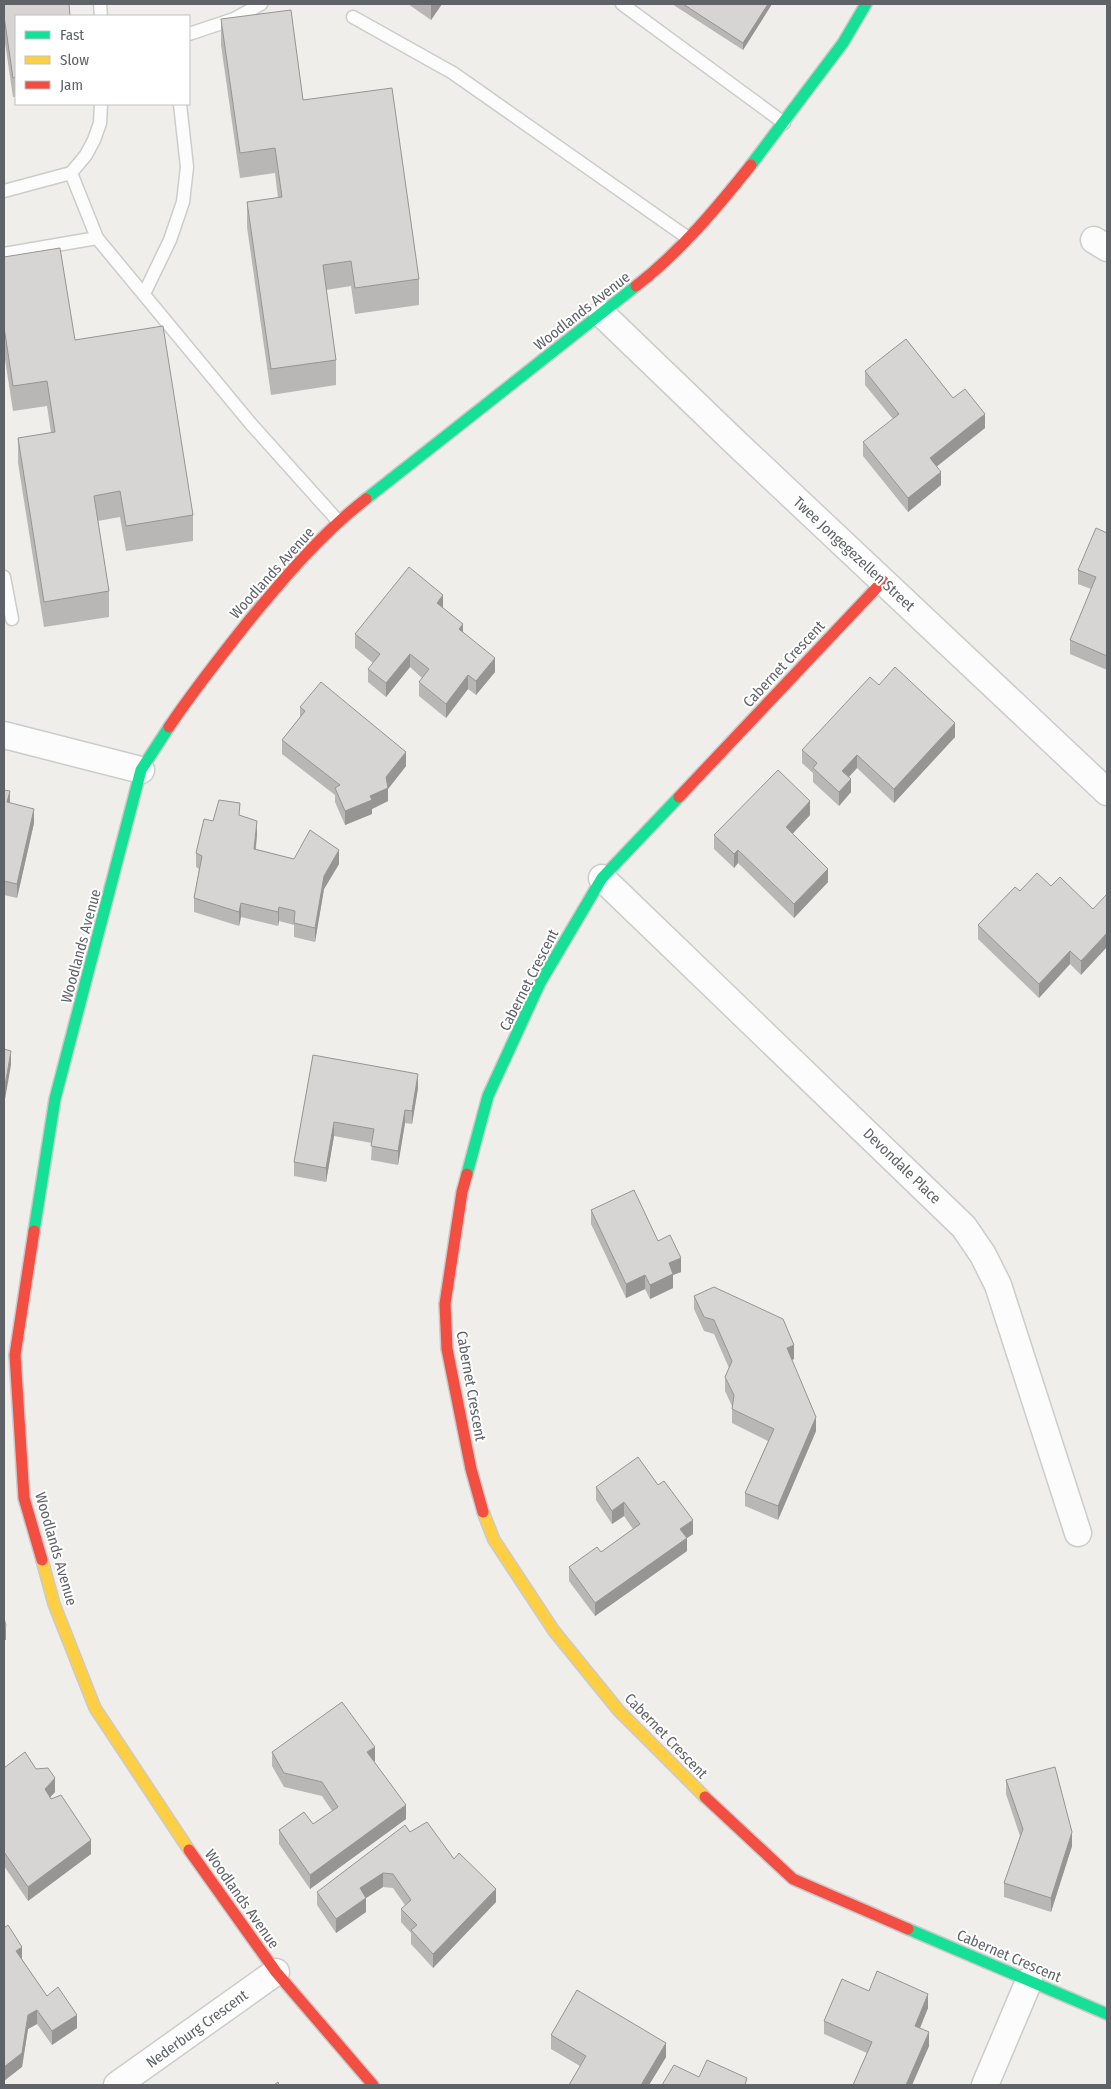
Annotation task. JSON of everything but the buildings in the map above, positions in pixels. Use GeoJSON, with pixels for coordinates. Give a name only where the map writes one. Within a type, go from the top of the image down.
{"type":"FeatureCollection","features":[{"type":"Feature","properties":{"kind":"street","name":"Woodlands Avenue"},"geometry":{"type":"LineString","coordinates":[[373,2085],[276,1972],[178,1834],[95,1708],[54,1604],[24,1498],[15,1354],[54,1109],[141,770],[178,713],[216,661],[272,592],[338,521],[658,269],[716,209],[784,123],[843,43],[866,4]]}},
{"type":"Feature","properties":{"kind":"street","name":"Twee Jongegezellen Street"},"geometry":{"type":"LineString","coordinates":[[602,314],[735,442],[1107,792]]}},
{"type":"Feature","properties":{"kind":"street","name":"Cabernet Crescent"},"geometry":{"type":"LineString","coordinates":[[883,581],[602,878],[540,983],[488,1096],[462,1192],[445,1304],[447,1349],[481,1508],[494,1540],[554,1631],[619,1711],[769,1858],[793,1879],[1107,2014]]}},
{"type":"Feature","properties":{"kind":"street"},"geometry":{"type":"LineString","coordinates":[[4,735],[141,770]]}},
{"type":"Feature","properties":{"kind":"street","name":"Devondale Place"},"geometry":{"type":"LineString","coordinates":[[602,878],[964,1227],[998,1285],[1078,1533]]}},
{"type":"Feature","properties":{"kind":"street","name":"Nederburg Crescent"},"geometry":{"type":"LineString","coordinates":[[117,2085],[276,1972]]}},
{"type":"Feature","properties":{"kind":"street"},"geometry":{"type":"LineString","coordinates":[[985,2085],[1029,1982]]}},
{"type":"Feature","properties":{"kind":"lane"},"geometry":{"type":"LineString","coordinates":[[190,34],[234,19],[261,4]]}},
{"type":"Feature","properties":{"kind":"lane"},"geometry":{"type":"LineString","coordinates":[[622,4],[784,123]]}},
{"type":"Feature","properties":{"kind":"lane"},"geometry":{"type":"LineString","coordinates":[[353,17],[453,73],[688,238]]}},
{"type":"Feature","properties":{"kind":"lane"},"geometry":{"type":"LineString","coordinates":[[4,192],[70,173],[86,155],[94,140],[100,123],[101,105]]}},
{"type":"Feature","properties":{"kind":"lane"},"geometry":{"type":"LineString","coordinates":[[144,294],[170,240],[183,202],[187,167],[180,105]]}},
{"type":"Feature","properties":{"kind":"lane"},"geometry":{"type":"LineString","coordinates":[[70,173],[96,238],[252,424],[338,521]]}},
{"type":"Feature","properties":{"kind":"lane"},"geometry":{"type":"LineString","coordinates":[[4,254],[96,238]]}},
{"type":"Feature","properties":{"kind":"lane"},"geometry":{"type":"LineString","coordinates":[[4,577],[12,619]]}},
{"type":"Feature","properties":{"kind":"traffic: fast"},"geometry":{"type":"LineString","coordinates":[[751,165],[843,43],[866,4]]}},
{"type":"Feature","properties":{"kind":"traffic: fast"},"geometry":{"type":"LineString","coordinates":[[366,499],[636,286]]}},
{"type":"Feature","properties":{"kind":"traffic: fast"},"geometry":{"type":"LineString","coordinates":[[34,1231],[55,1099],[141,770],[169,727]]}},
{"type":"Feature","properties":{"kind":"traffic: fast"},"geometry":{"type":"LineString","coordinates":[[467,1174],[488,1096],[540,983],[602,878],[679,797]]}},
{"type":"Feature","properties":{"kind":"traffic: fast"},"geometry":{"type":"LineString","coordinates":[[908,1929],[1107,2014]]}},
{"type":"Feature","properties":{"kind":"traffic: slow"},"geometry":{"type":"LineString","coordinates":[[483,1512],[494,1540],[554,1631],[619,1711],[705,1797]]}},
{"type":"Feature","properties":{"kind":"traffic: slow"},"geometry":{"type":"LineString","coordinates":[[42,1560],[54,1604],[95,1708],[189,1850]]}},
{"type":"Feature","properties":{"kind":"traffic: jam"},"geometry":{"type":"LineString","coordinates":[[636,286],[668,259],[697,229],[751,165]]}},
{"type":"Feature","properties":{"kind":"traffic: jam"},"geometry":{"type":"LineString","coordinates":[[169,727],[217,661],[274,590],[333,527],[366,499]]}},
{"type":"Feature","properties":{"kind":"traffic: jam"},"geometry":{"type":"LineString","coordinates":[[679,797],[883,581]]}},
{"type":"Feature","properties":{"kind":"traffic: jam"},"geometry":{"type":"LineString","coordinates":[[467,1174],[462,1192],[445,1304],[447,1349],[471,1469],[483,1512]]}},
{"type":"Feature","properties":{"kind":"traffic: jam"},"geometry":{"type":"LineString","coordinates":[[34,1231],[15,1355],[24,1498],[42,1560]]}},
{"type":"Feature","properties":{"kind":"traffic: jam"},"geometry":{"type":"LineString","coordinates":[[705,1797],[793,1879],[908,1929]]}},
{"type":"Feature","properties":{"kind":"traffic: jam"},"geometry":{"type":"LineString","coordinates":[[189,1850],[276,1972],[373,2085]]}}]}
